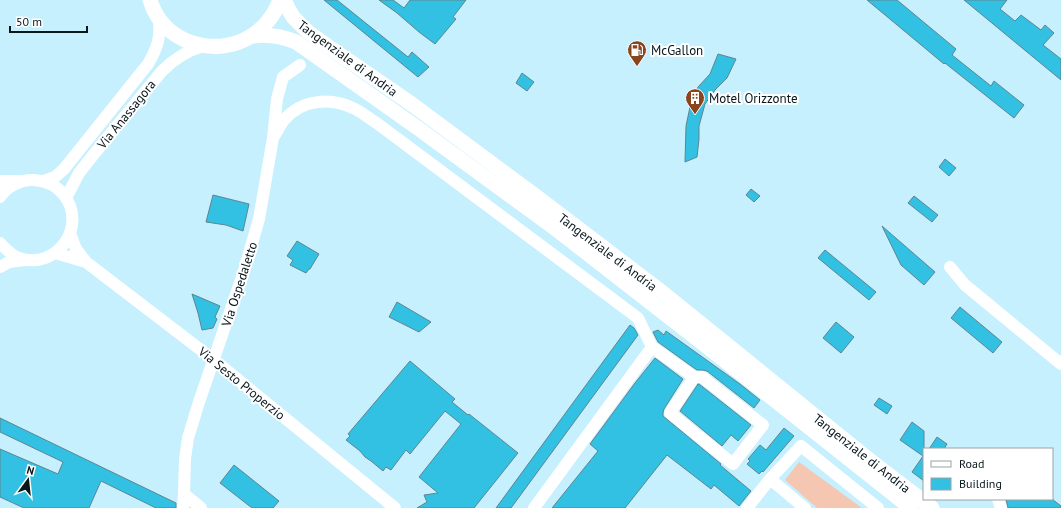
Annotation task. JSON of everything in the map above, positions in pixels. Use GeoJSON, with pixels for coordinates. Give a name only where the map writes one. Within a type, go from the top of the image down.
{"type":"FeatureCollection","features":[{"type":"Feature","properties":{"kind":"main road","name":"Tangenziale di Andria"},"geometry":{"type":"LineString","coordinates":[[150,0],[158,17],[167,28],[178,36],[190,43],[203,46],[220,47],[237,44],[253,36],[264,27],[272,16],[280,0]]}},
{"type":"Feature","properties":{"kind":"main road","name":"Tangenziale di Andria"},"geometry":{"type":"LineString","coordinates":[[284,0],[294,18],[308,32],[413,105],[537,197],[644,279],[872,462],[932,508]]}},
{"type":"Feature","properties":{"kind":"main road","name":"Tangenziale di Andria"},"geometry":{"type":"LineString","coordinates":[[253,36],[263,35],[282,37],[296,42],[426,133],[562,233],[715,352],[911,508]]}},
{"type":"Feature","properties":{"kind":"street","name":"Via Anassagora"},"geometry":{"type":"LineString","coordinates":[[44,181],[54,177],[64,169],[148,64],[156,48],[158,40],[160,25],[158,17]]}},
{"type":"Feature","properties":{"kind":"street","name":"Via Anassagora"},"geometry":{"type":"LineString","coordinates":[[66,198],[83,168],[158,75],[178,57],[190,50],[203,46]]}},
{"type":"Feature","properties":{"kind":"street","name":"Via Ospedaletto"},"geometry":{"type":"LineString","coordinates":[[183,508],[185,459],[188,438],[243,274],[259,218],[273,138],[277,99],[283,76],[300,64]]}},
{"type":"Feature","properties":{"kind":"street"},"geometry":{"type":"LineString","coordinates":[[273,138],[284,120],[296,110],[312,102],[332,101],[354,109],[378,124],[638,318],[652,348],[694,376],[702,377],[763,425],[733,464],[670,413],[694,376]]}},
{"type":"Feature","properties":{"kind":"street"},"geometry":{"type":"LineString","coordinates":[[0,181],[21,181],[32,179],[44,181],[57,188],[66,198],[72,209],[73,221],[70,233],[64,244],[55,253],[44,258],[10,262],[0,267]]}},
{"type":"Feature","properties":{"kind":"street"},"geometry":{"type":"LineString","coordinates":[[0,196],[10,186],[21,181]]}},
{"type":"Feature","properties":{"kind":"street","name":"Via Sesto Properzio"},"geometry":{"type":"LineString","coordinates":[[70,233],[76,249],[86,262],[214,360],[395,508]]}},
{"type":"Feature","properties":{"kind":"street"},"geometry":{"type":"LineString","coordinates":[[0,243],[8,252],[19,258],[32,260]]}},
{"type":"Feature","properties":{"kind":"street","name":"Via Sesto Properzio"},"geometry":{"type":"LineString","coordinates":[[55,253],[86,262]]}},
{"type":"Feature","properties":{"kind":"street"},"geometry":{"type":"LineString","coordinates":[[950,267],[965,285],[1061,364]]}},
{"type":"Feature","properties":{"kind":"street"},"geometry":{"type":"LineString","coordinates":[[534,508],[652,348]]}},
{"type":"Feature","properties":{"kind":"street"},"geometry":{"type":"LineString","coordinates":[[747,508],[770,479],[801,446],[878,508]]}},
{"type":"Feature","properties":{"kind":"street"},"geometry":{"type":"LineString","coordinates":[[770,479],[805,508]]}},
{"type":"Feature","properties":{"kind":"street"},"geometry":{"type":"LineString","coordinates":[[184,494],[201,508]]}},
{"type":"Feature","properties":{"kind":"shaded area"},"geometry":{"type":"Polygon","coordinates":[[[799,462],[862,508],[817,508],[785,480],[799,462]]]}},
{"type":"Feature","properties":{"kind":"building"},"geometry":{"type":"Polygon","coordinates":[[[324,0],[337,0],[408,57],[412,52],[429,67],[418,77],[324,0]]]}},
{"type":"Feature","properties":{"kind":"building"},"geometry":{"type":"Polygon","coordinates":[[[379,0],[393,0],[404,8],[410,0],[466,0],[453,17],[456,19],[435,44],[379,0]]]}},
{"type":"Feature","properties":{"kind":"building"},"geometry":{"type":"Polygon","coordinates":[[[867,0],[897,0],[956,49],[952,55],[991,86],[994,81],[1024,105],[1014,118],[945,63],[944,64],[867,0]]]}},
{"type":"Feature","properties":{"kind":"building"},"geometry":{"type":"Polygon","coordinates":[[[964,0],[1007,0],[1000,9],[1015,21],[1021,15],[1041,30],[1045,25],[1054,33],[1043,45],[1061,59],[1061,80],[964,0]]]}},
{"type":"Feature","properties":{"kind":"building","name":"Motel Orizzonte"},"geometry":{"type":"Polygon","coordinates":[[[718,54],[736,59],[727,78],[715,90],[705,104],[699,126],[697,157],[685,162],[686,126],[691,102],[698,87],[710,74],[718,54]]]}},
{"type":"Feature","properties":{"kind":"building"},"geometry":{"type":"Polygon","coordinates":[[[522,73],[534,82],[527,91],[516,83],[522,73]]]}},
{"type":"Feature","properties":{"kind":"building"},"geometry":{"type":"Polygon","coordinates":[[[945,159],[956,168],[949,176],[939,167],[945,159]]]}},
{"type":"Feature","properties":{"kind":"building"},"geometry":{"type":"Polygon","coordinates":[[[751,189],[760,196],[754,202],[746,195],[751,189]]]}},
{"type":"Feature","properties":{"kind":"building"},"geometry":{"type":"Polygon","coordinates":[[[213,195],[249,204],[243,231],[226,225],[206,222],[213,195]]]}},
{"type":"Feature","properties":{"kind":"building"},"geometry":{"type":"Polygon","coordinates":[[[914,196],[938,215],[932,222],[908,203],[914,196]]]}},
{"type":"Feature","properties":{"kind":"building"},"geometry":{"type":"Polygon","coordinates":[[[882,226],[935,272],[924,285],[901,265],[882,226]]]}},
{"type":"Feature","properties":{"kind":"building"},"geometry":{"type":"Polygon","coordinates":[[[297,241],[319,254],[306,273],[290,265],[293,260],[287,256],[297,241]]]}},
{"type":"Feature","properties":{"kind":"building"},"geometry":{"type":"Polygon","coordinates":[[[825,250],[876,292],[869,300],[818,258],[825,250]]]}},
{"type":"Feature","properties":{"kind":"building"},"geometry":{"type":"Polygon","coordinates":[[[192,294],[220,306],[215,317],[217,319],[213,328],[202,330],[192,294]]]}},
{"type":"Feature","properties":{"kind":"building"},"geometry":{"type":"Polygon","coordinates":[[[397,302],[431,322],[419,332],[389,317],[397,302]]]}},
{"type":"Feature","properties":{"kind":"building"},"geometry":{"type":"Polygon","coordinates":[[[960,307],[1002,342],[993,353],[951,318],[960,307]]]}},
{"type":"Feature","properties":{"kind":"building"},"geometry":{"type":"Polygon","coordinates":[[[836,322],[854,337],[841,353],[823,338],[836,322]]]}},
{"type":"Feature","properties":{"kind":"building"},"geometry":{"type":"Polygon","coordinates":[[[630,325],[634,328],[638,335],[511,508],[496,508],[630,325]]]}},
{"type":"Feature","properties":{"kind":"building"},"geometry":{"type":"Polygon","coordinates":[[[658,330],[664,335],[666,331],[760,400],[754,408],[707,371],[697,370],[694,368],[658,342],[653,332],[658,330]]]}},
{"type":"Feature","properties":{"kind":"building"},"geometry":{"type":"Polygon","coordinates":[[[655,358],[683,379],[664,409],[663,416],[751,491],[739,506],[714,485],[711,489],[667,455],[625,508],[552,508],[598,451],[590,444],[655,358]]]}},
{"type":"Feature","properties":{"kind":"building"},"geometry":{"type":"Polygon","coordinates":[[[410,361],[455,399],[452,402],[518,453],[474,508],[417,508],[427,502],[424,495],[438,493],[419,477],[461,424],[445,411],[410,454],[406,450],[391,470],[386,467],[383,471],[346,440],[350,436],[348,434],[410,361]]]}},
{"type":"Feature","properties":{"kind":"building"},"geometry":{"type":"Polygon","coordinates":[[[698,384],[751,425],[738,441],[731,435],[722,446],[680,411],[698,384]]]}},
{"type":"Feature","properties":{"kind":"building"},"geometry":{"type":"Polygon","coordinates":[[[879,398],[892,406],[887,414],[874,405],[879,398]]]}},
{"type":"Feature","properties":{"kind":"building"},"geometry":{"type":"Polygon","coordinates":[[[0,418],[176,503],[176,508],[156,508],[101,481],[89,508],[24,508],[0,497],[0,449],[58,474],[63,462],[0,432],[0,418]]]}},
{"type":"Feature","properties":{"kind":"building"},"geometry":{"type":"Polygon","coordinates":[[[912,422],[924,431],[923,456],[900,440],[912,422]]]}},
{"type":"Feature","properties":{"kind":"building"},"geometry":{"type":"Polygon","coordinates":[[[784,428],[794,436],[763,472],[762,471],[759,474],[747,464],[750,461],[748,459],[760,445],[766,450],[784,428]]]}},
{"type":"Feature","properties":{"kind":"building"},"geometry":{"type":"Polygon","coordinates":[[[937,437],[947,444],[945,448],[930,448],[937,437]]]}},
{"type":"Feature","properties":{"kind":"building"},"geometry":{"type":"Polygon","coordinates":[[[923,456],[923,480],[912,472],[923,456]]]}},
{"type":"Feature","properties":{"kind":"building"},"geometry":{"type":"Polygon","coordinates":[[[234,465],[279,501],[273,508],[252,508],[220,483],[234,465]]]}},
{"type":"Feature","properties":{"kind":"building"},"geometry":{"type":"Polygon","coordinates":[[[1006,500],[1053,500],[1061,506],[1061,508],[1008,508],[1006,500]]]}},
{"type":"Feature","properties":{"kind":"place","name":"McGallon"},"geometry":{"type":"Point","coordinates":[637,67]}},
{"type":"Feature","properties":{"kind":"place","name":"Motel Orizzonte"},"geometry":{"type":"Point","coordinates":[695,115]}}]}
